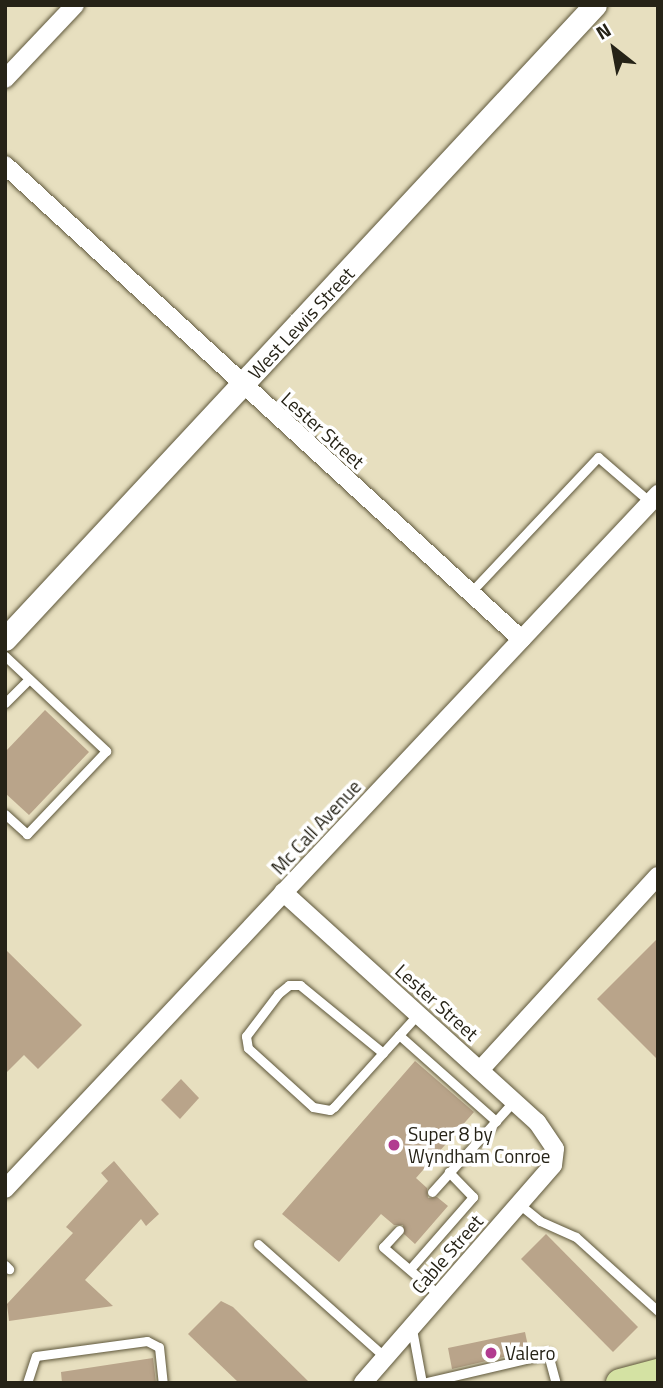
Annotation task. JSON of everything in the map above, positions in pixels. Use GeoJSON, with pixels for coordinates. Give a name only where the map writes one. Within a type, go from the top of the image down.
{"type":"FeatureCollection","features":[{"type":"Feature","properties":{"kind":"main road"},"geometry":{"type":"LineString","coordinates":[[621,1383],[658,1373]]}},
{"type":"Feature","properties":{"kind":"street"},"geometry":{"type":"LineString","coordinates":[[5,79],[75,5]]}},
{"type":"Feature","properties":{"kind":"street","name":"West Lewis Street"},"geometry":{"type":"LineString","coordinates":[[5,639],[595,5]]}},
{"type":"Feature","properties":{"kind":"street","name":"Lester Street"},"geometry":{"type":"LineString","coordinates":[[5,165],[521,639]]}},
{"type":"Feature","properties":{"kind":"street","name":"Mc Call Avenue"},"geometry":{"type":"LineString","coordinates":[[5,1189],[654,498]]}},
{"type":"Feature","properties":{"kind":"street"},"geometry":{"type":"LineString","coordinates":[[480,1070],[658,876]]}},
{"type":"Feature","properties":{"kind":"street","name":"Lester Street"},"geometry":{"type":"LineString","coordinates":[[283,892],[537,1122],[555,1149]]}},
{"type":"Feature","properties":{"kind":"street","name":"Cable Street"},"geometry":{"type":"LineString","coordinates":[[363,1383],[553,1165],[555,1149]]}},
{"type":"Feature","properties":{"kind":"lane"},"geometry":{"type":"LineString","coordinates":[[470,593],[598,457],[654,498]]}},
{"type":"Feature","properties":{"kind":"lane"},"geometry":{"type":"LineString","coordinates":[[5,656],[106,751],[27,834],[5,814]]}},
{"type":"Feature","properties":{"kind":"lane"},"geometry":{"type":"LineString","coordinates":[[5,704],[29,678]]}},
{"type":"Feature","properties":{"kind":"lane"},"geometry":{"type":"LineString","coordinates":[[383,1053],[300,985],[289,985],[278,994],[246,1035],[248,1048],[322,1110],[334,1107],[383,1053],[418,1014]]}},
{"type":"Feature","properties":{"kind":"lane"},"geometry":{"type":"LineString","coordinates":[[399,1035],[496,1121]]}},
{"type":"Feature","properties":{"kind":"lane"},"geometry":{"type":"LineString","coordinates":[[432,1192],[514,1101]]}},
{"type":"Feature","properties":{"kind":"lane"},"geometry":{"type":"LineString","coordinates":[[410,1269],[474,1197],[449,1172]]}},
{"type":"Feature","properties":{"kind":"lane"},"geometry":{"type":"LineString","coordinates":[[519,1204],[540,1220],[576,1237],[658,1311]]}},
{"type":"Feature","properties":{"kind":"lane"},"geometry":{"type":"LineString","coordinates":[[399,1230],[383,1247],[439,1295]]}},
{"type":"Feature","properties":{"kind":"lane"},"geometry":{"type":"LineString","coordinates":[[258,1244],[385,1357]]}},
{"type":"Feature","properties":{"kind":"lane"},"geometry":{"type":"LineString","coordinates":[[411,1327],[422,1383],[548,1354],[556,1383]]}},
{"type":"Feature","properties":{"kind":"lane"},"geometry":{"type":"LineString","coordinates":[[27,1383],[36,1356],[147,1341],[159,1347],[163,1383]]}},
{"type":"Feature","properties":{"kind":"building"},"geometry":{"type":"Polygon","coordinates":[[[45,710],[89,752],[29,815],[5,793],[5,752],[45,710]]]}},
{"type":"Feature","properties":{"kind":"building"},"geometry":{"type":"Polygon","coordinates":[[[658,938],[658,1060],[597,999],[658,938]]]}},
{"type":"Feature","properties":{"kind":"building"},"geometry":{"type":"Polygon","coordinates":[[[5,949],[82,1025],[38,1069],[24,1055],[5,1074],[5,949]]]}},
{"type":"Feature","properties":{"kind":"building","name":"Super 8 by Wyndham Conroe"},"geometry":{"type":"Polygon","coordinates":[[[415,1061],[474,1112],[416,1178],[427,1188],[428,1198],[437,1197],[448,1206],[415,1244],[404,1234],[403,1225],[394,1225],[381,1214],[339,1262],[282,1214],[415,1061]]]}},
{"type":"Feature","properties":{"kind":"building"},"geometry":{"type":"Polygon","coordinates":[[[181,1079],[199,1098],[180,1119],[161,1100],[181,1079]]]}},
{"type":"Feature","properties":{"kind":"building"},"geometry":{"type":"Polygon","coordinates":[[[114,1161],[159,1214],[146,1226],[141,1219],[85,1280],[113,1306],[9,1321],[7,1304],[73,1233],[66,1227],[108,1181],[101,1173],[114,1161]]]}},
{"type":"Feature","properties":{"kind":"building"},"geometry":{"type":"Polygon","coordinates":[[[546,1234],[638,1327],[613,1352],[521,1259],[546,1234]]]}},
{"type":"Feature","properties":{"kind":"building"},"geometry":{"type":"Polygon","coordinates":[[[221,1301],[233,1307],[310,1383],[239,1383],[188,1334],[221,1301]]]}},
{"type":"Feature","properties":{"kind":"building"},"geometry":{"type":"Polygon","coordinates":[[[525,1332],[529,1351],[452,1369],[448,1348],[525,1332]]]}},
{"type":"Feature","properties":{"kind":"building"},"geometry":{"type":"Polygon","coordinates":[[[153,1358],[156,1383],[62,1383],[61,1372],[153,1358]]]}},
{"type":"Feature","properties":{"kind":"place","name":"Super 8 by Wyndham Conroe"},"geometry":{"type":"Point","coordinates":[394,1145]}},
{"type":"Feature","properties":{"kind":"place","name":"Valero"},"geometry":{"type":"Point","coordinates":[491,1353]}}]}
